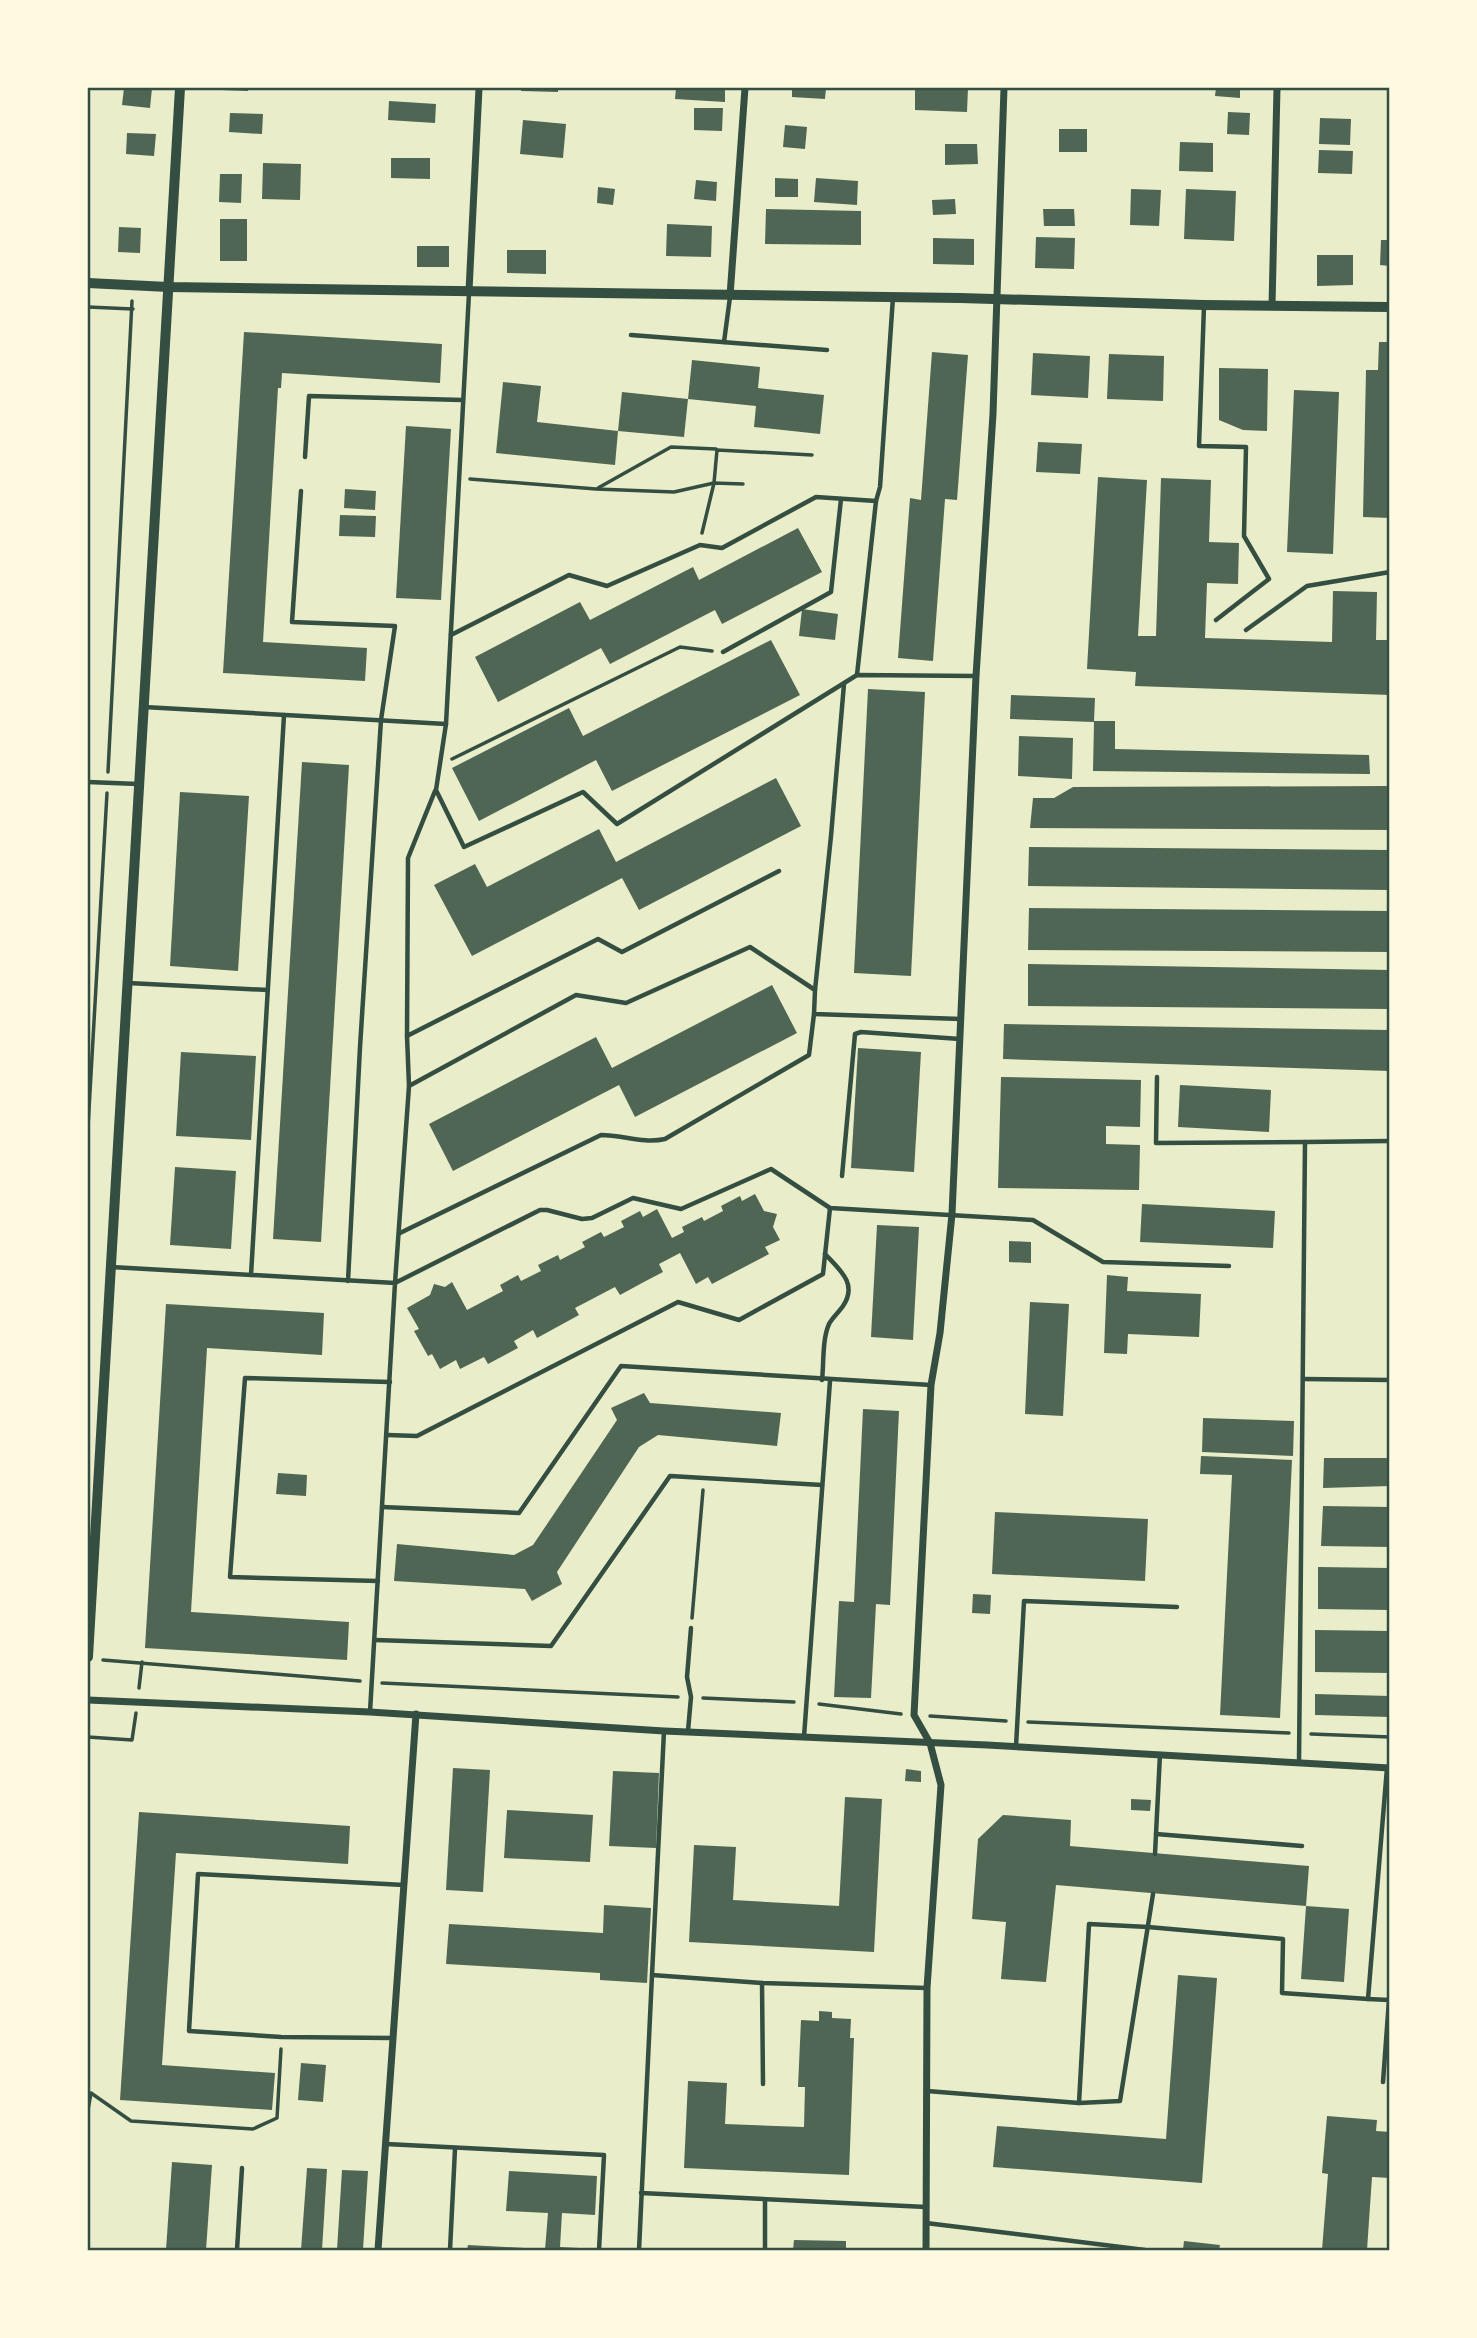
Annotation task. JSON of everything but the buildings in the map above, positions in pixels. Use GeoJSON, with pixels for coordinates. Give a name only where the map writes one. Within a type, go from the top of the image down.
{"type":"FeatureCollection","features":[{"type":"Feature","properties":{"kind":"street"},"geometry":{"type":"LineString","coordinates":[[88,1657],[180,88]]}},
{"type":"Feature","properties":{"kind":"street"},"geometry":{"type":"LineString","coordinates":[[469,291],[479,88]]}},
{"type":"Feature","properties":{"kind":"street"},"geometry":{"type":"LineString","coordinates":[[730,296],[745,88]]}},
{"type":"Feature","properties":{"kind":"street"},"geometry":{"type":"LineString","coordinates":[[926,2250],[928,1988],[941,1785],[930,1743],[914,1716],[932,1385],[952,1214],[976,676],[993,414],[1004,88]]}},
{"type":"Feature","properties":{"kind":"street"},"geometry":{"type":"LineString","coordinates":[[1272,306],[1277,88]]}},
{"type":"Feature","properties":{"kind":"street"},"geometry":{"type":"LineString","coordinates":[[88,283],[1390,307]]}},
{"type":"Feature","properties":{"kind":"street"},"geometry":{"type":"LineString","coordinates":[[88,1700],[416,1714],[688,1733],[1016,1747],[1388,1768]]}},
{"type":"Feature","properties":{"kind":"street"},"geometry":{"type":"LineString","coordinates":[[378,2250],[416,1714]]}},
{"type":"Feature","properties":{"kind":"lane"},"geometry":{"type":"LineString","coordinates":[[370,1712],[409,1086],[408,858],[436,790],[446,724],[469,291]]}},
{"type":"Feature","properties":{"kind":"lane"},"geometry":{"type":"LineString","coordinates":[[724,342],[730,296]]}},
{"type":"Feature","properties":{"kind":"lane"},"geometry":{"type":"LineString","coordinates":[[857,675],[876,501],[880,487],[893,297]]}},
{"type":"Feature","properties":{"kind":"lane"},"geometry":{"type":"LineString","coordinates":[[1204,305],[1199,446],[1246,447],[1244,536],[1269,579],[1216,620]]}},
{"type":"Feature","properties":{"kind":"lane"},"geometry":{"type":"LineString","coordinates":[[631,335],[827,350]]}},
{"type":"Feature","properties":{"kind":"lane"},"geometry":{"type":"LineString","coordinates":[[305,457],[309,396],[463,400]]}},
{"type":"Feature","properties":{"kind":"lane"},"geometry":{"type":"LineString","coordinates":[[301,491],[292,622],[395,626],[381,720],[348,1281]]}},
{"type":"Feature","properties":{"kind":"lane"},"geometry":{"type":"LineString","coordinates":[[450,635],[569,575],[607,586],[700,545],[722,548],[816,497],[876,501]]}},
{"type":"Feature","properties":{"kind":"lane"},"geometry":{"type":"LineString","coordinates":[[723,652],[831,592],[841,499]]}},
{"type":"Feature","properties":{"kind":"lane"},"geometry":{"type":"LineString","coordinates":[[1246,630],[1307,586],[1390,572]]}},
{"type":"Feature","properties":{"kind":"lane"},"geometry":{"type":"LineString","coordinates":[[436,790],[464,848],[583,792],[617,824],[857,675],[976,676]]}},
{"type":"Feature","properties":{"kind":"lane"},"geometry":{"type":"LineString","coordinates":[[399,1234],[601,1135],[654,1141],[665,1139],[809,1055],[844,684]]}},
{"type":"Feature","properties":{"kind":"lane"},"geometry":{"type":"LineString","coordinates":[[143,707],[446,724]]}},
{"type":"Feature","properties":{"kind":"lane"},"geometry":{"type":"LineString","coordinates":[[251,1275],[285,715]]}},
{"type":"Feature","properties":{"kind":"lane"},"geometry":{"type":"LineString","coordinates":[[88,782],[139,784]]}},
{"type":"Feature","properties":{"kind":"lane"},"geometry":{"type":"LineString","coordinates":[[407,1036],[598,939],[622,952],[779,871]]}},
{"type":"Feature","properties":{"kind":"lane"},"geometry":{"type":"LineString","coordinates":[[409,1086],[576,995],[626,1003],[750,947],[815,990]]}},
{"type":"Feature","properties":{"kind":"lane"},"geometry":{"type":"LineString","coordinates":[[127,983],[268,990]]}},
{"type":"Feature","properties":{"kind":"lane"},"geometry":{"type":"LineString","coordinates":[[814,1014],[961,1019]]}},
{"type":"Feature","properties":{"kind":"lane"},"geometry":{"type":"LineString","coordinates":[[842,1176],[855,1034],[862,1032],[960,1039]]}},
{"type":"Feature","properties":{"kind":"lane"},"geometry":{"type":"LineString","coordinates":[[1157,1077],[1156,1143],[1390,1141]]}},
{"type":"Feature","properties":{"kind":"lane"},"geometry":{"type":"LineString","coordinates":[[1299,1763],[1305,1142]]}},
{"type":"Feature","properties":{"kind":"lane"},"geometry":{"type":"LineString","coordinates":[[110,1267],[396,1283],[540,1210],[582,1219],[592,1218],[633,1198],[681,1209],[771,1168],[830,1208],[1033,1220],[1103,1262],[1229,1266]]}},
{"type":"Feature","properties":{"kind":"lane"},"geometry":{"type":"LineString","coordinates":[[387,1435],[417,1436],[678,1302],[739,1320],[823,1274],[830,1208]]}},
{"type":"Feature","properties":{"kind":"lane"},"geometry":{"type":"LineString","coordinates":[[822,1380],[826,1334],[849,1293],[849,1283],[843,1273],[825,1255]]}},
{"type":"Feature","properties":{"kind":"lane"},"geometry":{"type":"LineString","coordinates":[[382,1507],[519,1513],[621,1366],[830,1381],[932,1385]]}},
{"type":"Feature","properties":{"kind":"lane"},"geometry":{"type":"LineString","coordinates":[[378,1581],[230,1577],[245,1378],[390,1382]]}},
{"type":"Feature","properties":{"kind":"lane"},"geometry":{"type":"LineString","coordinates":[[1303,1379],[1390,1380]]}},
{"type":"Feature","properties":{"kind":"lane"},"geometry":{"type":"LineString","coordinates":[[804,1737],[830,1381]]}},
{"type":"Feature","properties":{"kind":"lane"},"geometry":{"type":"LineString","coordinates":[[375,1640],[551,1646],[670,1476],[822,1485]]}},
{"type":"Feature","properties":{"kind":"lane"},"geometry":{"type":"LineString","coordinates":[[1016,1747],[1024,1601],[1177,1606]]}},
{"type":"Feature","properties":{"kind":"lane"},"geometry":{"type":"LineString","coordinates":[[688,1733],[691,1697],[687,1677],[691,1628]]}},
{"type":"Feature","properties":{"kind":"lane"},"geometry":{"type":"LineString","coordinates":[[639,2250],[664,1731]]}},
{"type":"Feature","properties":{"kind":"lane"},"geometry":{"type":"LineString","coordinates":[[1155,1854],[1160,1755]]}},
{"type":"Feature","properties":{"kind":"lane"},"geometry":{"type":"LineString","coordinates":[[1368,1999],[1388,1768]]}},
{"type":"Feature","properties":{"kind":"lane"},"geometry":{"type":"LineString","coordinates":[[1156,1834],[1302,1846]]}},
{"type":"Feature","properties":{"kind":"lane"},"geometry":{"type":"LineString","coordinates":[[393,2038],[281,2037],[189,2031],[198,1874],[404,1885]]}},
{"type":"Feature","properties":{"kind":"lane"},"geometry":{"type":"LineString","coordinates":[[926,2091],[1079,2103],[1120,2101],[1153,1894]]}},
{"type":"Feature","properties":{"kind":"lane"},"geometry":{"type":"LineString","coordinates":[[1079,2103],[1089,1924],[1283,1940],[1282,1993],[1389,2000],[1383,2082]]}},
{"type":"Feature","properties":{"kind":"lane"},"geometry":{"type":"LineString","coordinates":[[652,1975],[762,1983],[928,1988]]}},
{"type":"Feature","properties":{"kind":"lane"},"geometry":{"type":"LineString","coordinates":[[762,1983],[764,2084]]}},
{"type":"Feature","properties":{"kind":"lane"},"geometry":{"type":"LineString","coordinates":[[386,2144],[604,2155],[600,2250]]}},
{"type":"Feature","properties":{"kind":"lane"},"geometry":{"type":"LineString","coordinates":[[450,2250],[455,2148]]}},
{"type":"Feature","properties":{"kind":"lane"},"geometry":{"type":"LineString","coordinates":[[237,2250],[243,2168]]}},
{"type":"Feature","properties":{"kind":"lane"},"geometry":{"type":"LineString","coordinates":[[641,2193],[926,2207]]}},
{"type":"Feature","properties":{"kind":"lane"},"geometry":{"type":"LineString","coordinates":[[765,2200],[765,2250]]}},
{"type":"Feature","properties":{"kind":"lane"},"geometry":{"type":"LineString","coordinates":[[926,2223],[1145,2250]]}},
{"type":"Feature","properties":{"kind":"path"},"geometry":{"type":"LineString","coordinates":[[88,1127],[132,309],[130,285]]}},
{"type":"Feature","properties":{"kind":"path"},"geometry":{"type":"LineString","coordinates":[[88,307],[132,309]]}},
{"type":"Feature","properties":{"kind":"path"},"geometry":{"type":"LineString","coordinates":[[596,489],[671,447],[812,455]]}},
{"type":"Feature","properties":{"kind":"path"},"geometry":{"type":"LineString","coordinates":[[700,545],[714,483],[717,450]]}},
{"type":"Feature","properties":{"kind":"path"},"geometry":{"type":"LineString","coordinates":[[459,479],[674,492],[714,483],[743,484]]}},
{"type":"Feature","properties":{"kind":"path"},"geometry":{"type":"LineString","coordinates":[[440,764],[681,647],[723,652]]}},
{"type":"Feature","properties":{"kind":"path"},"geometry":{"type":"LineString","coordinates":[[88,998],[94,999]]}},
{"type":"Feature","properties":{"kind":"path"},"geometry":{"type":"LineString","coordinates":[[691,1628],[705,1477]]}},
{"type":"Feature","properties":{"kind":"path"},"geometry":{"type":"LineString","coordinates":[[101,1660],[372,1682],[807,1703],[914,1716],[1390,1737]]}},
{"type":"Feature","properties":{"kind":"path"},"geometry":{"type":"LineString","coordinates":[[88,2110],[91,2093],[131,2121],[253,2129],[277,2118],[281,2037]]}}]}
